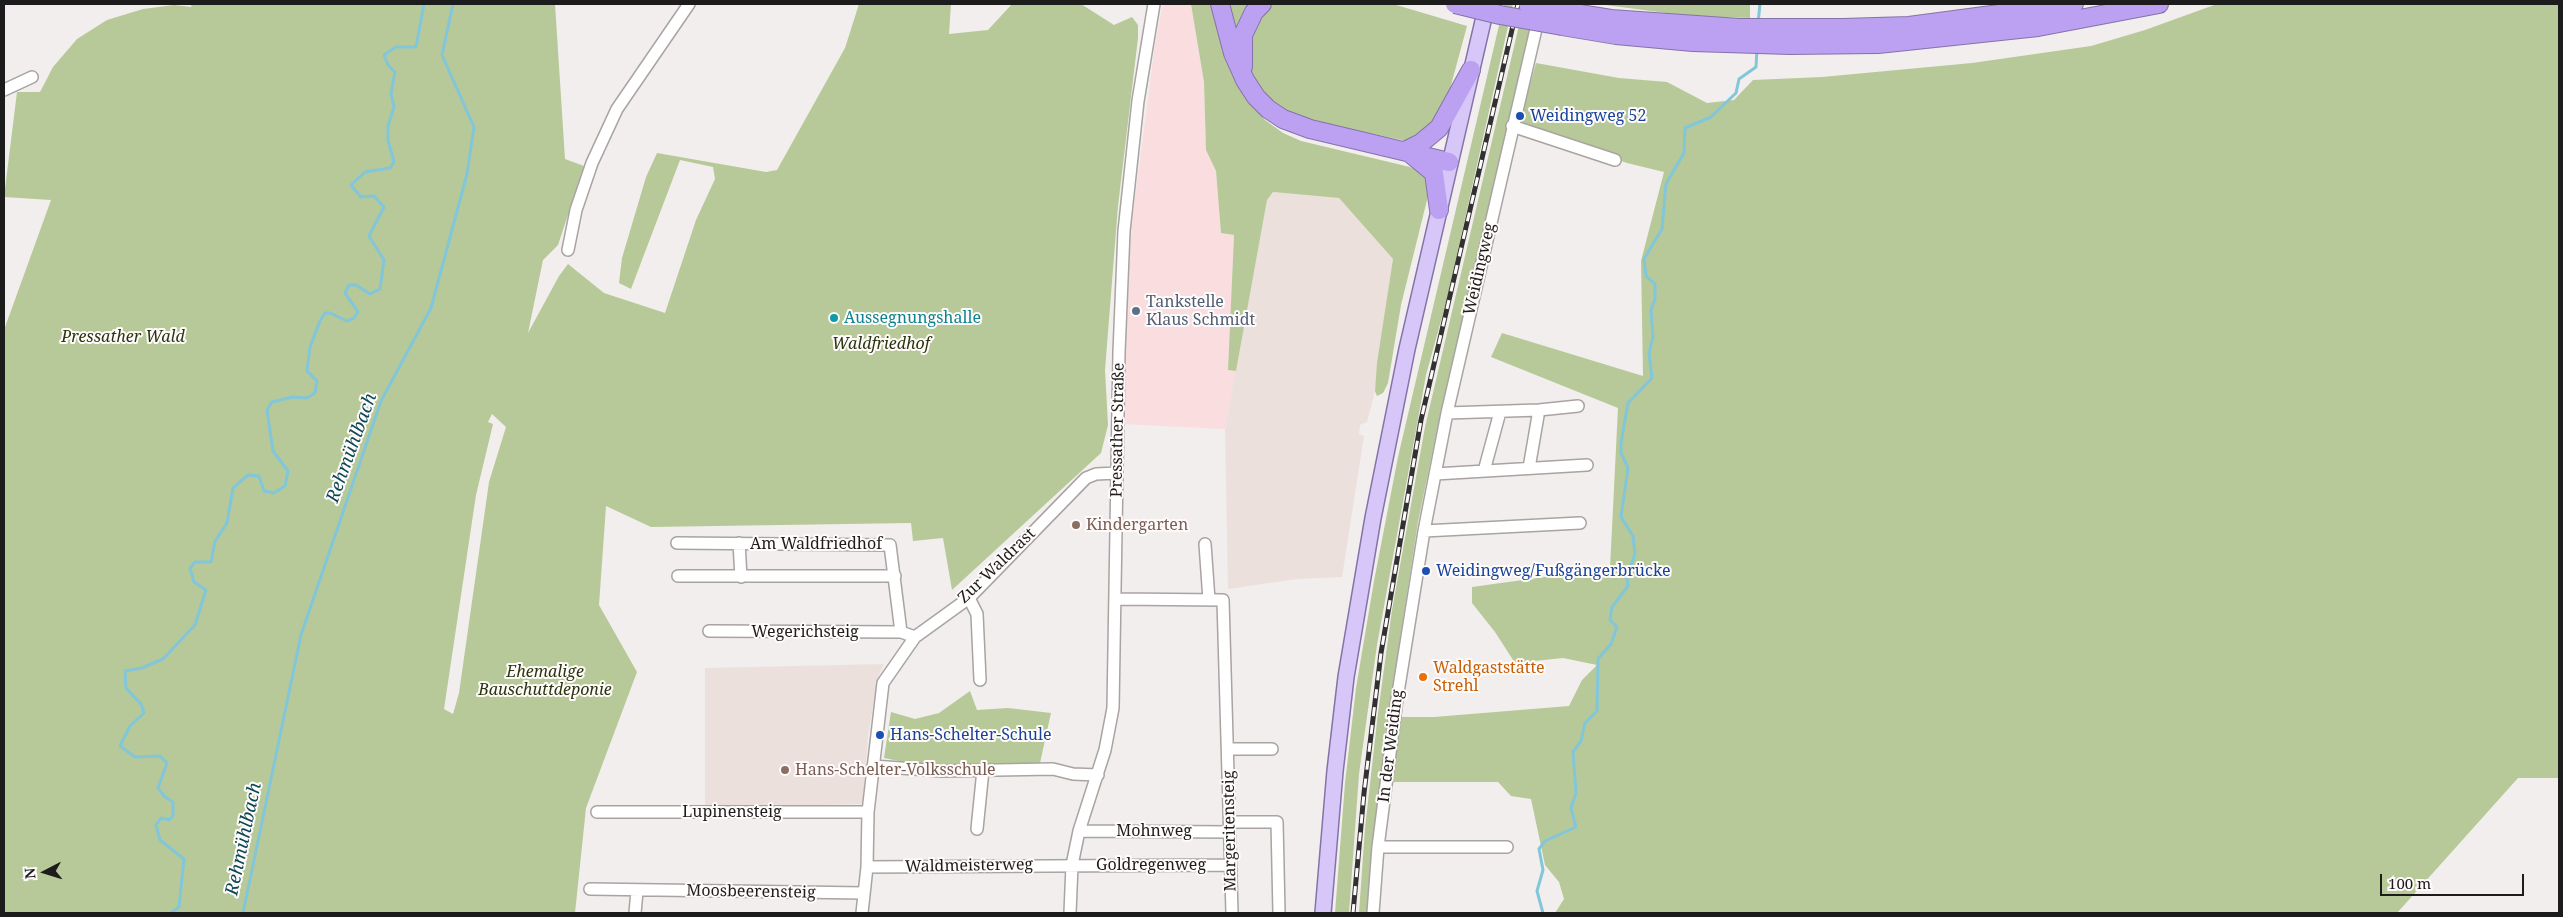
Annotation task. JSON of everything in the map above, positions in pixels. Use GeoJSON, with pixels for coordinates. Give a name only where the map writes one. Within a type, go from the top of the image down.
{"type":"FeatureCollection","features":[{"type":"Feature","properties":{"kind":"highway"},"geometry":{"type":"LineString","coordinates":[[1220,4],[1233,53],[1245,80],[1256,97],[1283,119],[1310,129],[1407,150],[1449,162]]}},
{"type":"Feature","properties":{"kind":"highway"},"geometry":{"type":"LineString","coordinates":[[1245,80],[1242,58],[1243,35],[1254,12],[1262,4]]}},
{"type":"Feature","properties":{"kind":"highway"},"geometry":{"type":"LineString","coordinates":[[1455,4],[1500,15],[1564,19],[1610,19],[1738,36],[1790,37],[1878,44],[2038,27],[2159,4]]}},
{"type":"Feature","properties":{"kind":"highway"},"geometry":{"type":"LineString","coordinates":[[1528,4],[1564,19]]}},
{"type":"Feature","properties":{"kind":"highway"},"geometry":{"type":"LineString","coordinates":[[1790,37],[1908,26],[2074,4]]}},
{"type":"Feature","properties":{"kind":"highway"},"geometry":{"type":"LineString","coordinates":[[1407,150],[1421,143],[1439,128],[1471,70]]}},
{"type":"Feature","properties":{"kind":"highway"},"geometry":{"type":"LineString","coordinates":[[1407,150],[1434,173],[1438,210]]}},
{"type":"Feature","properties":{"kind":"main road"},"geometry":{"type":"LineString","coordinates":[[1323,913],[1335,771],[1359,598],[1389,435],[1438,210],[1487,4]]}},
{"type":"Feature","properties":{"kind":"street"},"geometry":{"type":"LineString","coordinates":[[568,250],[576,210],[592,163],[617,109],[689,4]]}},
{"type":"Feature","properties":{"kind":"street","name":"Pressather Straße"},"geometry":{"type":"LineString","coordinates":[[1070,913],[1072,865],[1079,831],[1098,775],[1113,708],[1124,231],[1138,101],[1154,4]]}},
{"type":"Feature","properties":{"kind":"street","name":"Weidingweg"},"geometry":{"type":"LineString","coordinates":[[1406,645],[1424,531],[1447,412],[1512,126],[1542,4]]}},
{"type":"Feature","properties":{"kind":"street"},"geometry":{"type":"LineString","coordinates":[[4,90],[32,77]]}},
{"type":"Feature","properties":{"kind":"street"},"geometry":{"type":"LineString","coordinates":[[1512,126],[1615,160]]}},
{"type":"Feature","properties":{"kind":"street"},"geometry":{"type":"LineString","coordinates":[[1447,412],[1500,412],[1578,406]]}},
{"type":"Feature","properties":{"kind":"street"},"geometry":{"type":"LineString","coordinates":[[1528,468],[1539,410]]}},
{"type":"Feature","properties":{"kind":"street"},"geometry":{"type":"LineString","coordinates":[[1484,471],[1500,412]]}},
{"type":"Feature","properties":{"kind":"street"},"geometry":{"type":"LineString","coordinates":[[1435,474],[1587,465]]}},
{"type":"Feature","properties":{"kind":"street","name":"Zur Waldrast"},"geometry":{"type":"LineString","coordinates":[[862,913],[867,867],[868,812],[883,683],[915,637],[969,598],[1086,478],[1096,474],[1117,473]]}},
{"type":"Feature","properties":{"kind":"street"},"geometry":{"type":"LineString","coordinates":[[1424,531],[1580,523]]}},
{"type":"Feature","properties":{"kind":"street","name":"Am Waldfriedhof"},"geometry":{"type":"LineString","coordinates":[[677,543],[890,545],[901,632]]}},
{"type":"Feature","properties":{"kind":"street","name":"Am Waldfriedhof"},"geometry":{"type":"LineString","coordinates":[[739,543],[741,577]]}},
{"type":"Feature","properties":{"kind":"street"},"geometry":{"type":"LineString","coordinates":[[1116,599],[1209,600],[1205,544]]}},
{"type":"Feature","properties":{"kind":"street","name":"Am Waldfriedhof"},"geometry":{"type":"LineString","coordinates":[[678,576],[895,576]]}},
{"type":"Feature","properties":{"kind":"street"},"geometry":{"type":"LineString","coordinates":[[969,598],[977,614],[980,680]]}},
{"type":"Feature","properties":{"kind":"street","name":"Margeritensteig"},"geometry":{"type":"LineString","coordinates":[[1209,600],[1223,600],[1230,827],[1229,865],[1232,913]]}},
{"type":"Feature","properties":{"kind":"street","name":"Wegerichsteig"},"geometry":{"type":"LineString","coordinates":[[709,632],[901,632]]}},
{"type":"Feature","properties":{"kind":"street"},"geometry":{"type":"LineString","coordinates":[[901,632],[915,637]]}},
{"type":"Feature","properties":{"kind":"street","name":"In der Weiding"},"geometry":{"type":"LineString","coordinates":[[1373,913],[1378,847],[1406,645]]}},
{"type":"Feature","properties":{"kind":"street","name":"Margeritensteig"},"geometry":{"type":"LineString","coordinates":[[1228,750],[1272,749]]}},
{"type":"Feature","properties":{"kind":"street"},"geometry":{"type":"LineString","coordinates":[[873,766],[942,771],[1053,769],[1073,774],[1098,775]]}},
{"type":"Feature","properties":{"kind":"street"},"geometry":{"type":"LineString","coordinates":[[978,829],[983,770]]}},
{"type":"Feature","properties":{"kind":"street","name":"Lupinensteig"},"geometry":{"type":"LineString","coordinates":[[597,812],[868,812]]}},
{"type":"Feature","properties":{"kind":"street","name":"Mohnweg"},"geometry":{"type":"LineString","coordinates":[[1079,831],[1230,827],[1278,822],[1279,913]]}},
{"type":"Feature","properties":{"kind":"street"},"geometry":{"type":"LineString","coordinates":[[1378,847],[1508,847]]}},
{"type":"Feature","properties":{"kind":"street","name":"Waldmeisterweg"},"geometry":{"type":"LineString","coordinates":[[867,867],[1072,865]]}},
{"type":"Feature","properties":{"kind":"street","name":"Goldregenweg"},"geometry":{"type":"LineString","coordinates":[[1072,865],[1229,865]]}},
{"type":"Feature","properties":{"kind":"street","name":"Moosbeerensteig"},"geometry":{"type":"LineString","coordinates":[[590,889],[864,893]]}},
{"type":"Feature","properties":{"kind":"street"},"geometry":{"type":"LineString","coordinates":[[635,913],[638,891]]}},
{"type":"Feature","properties":{"kind":"shaded area"},"geometry":{"type":"Polygon","coordinates":[[[1163,4],[1191,4],[1204,82],[1206,150],[1216,171],[1221,233],[1234,235],[1228,370],[1236,371],[1225,429],[1123,424],[1129,245],[1155,45],[1163,4]]]}},
{"type":"Feature","properties":{"kind":"shaded area"},"geometry":{"type":"Polygon","coordinates":[[[1273,192],[1339,198],[1393,259],[1375,391],[1367,422],[1360,425],[1359,434],[1364,436],[1342,577],[1297,579],[1228,589],[1225,429],[1267,200],[1273,192]]]}},
{"type":"Feature","properties":{"kind":"shaded area","name":"Hans-Schelter-Volksschule"},"geometry":{"type":"Polygon","coordinates":[[[884,664],[878,677],[868,736],[863,804],[705,808],[705,668],[884,664]]]}},
{"type":"Feature","properties":{"kind":"green space"},"geometry":{"type":"Polygon","coordinates":[[[190,4],[555,4],[565,159],[584,166],[558,245],[543,260],[528,333],[559,276],[568,264],[604,293],[665,313],[696,220],[715,179],[713,167],[680,160],[631,289],[619,283],[622,258],[646,177],[657,153],[766,172],[777,170],[845,48],[859,4],[951,4],[949,34],[988,30],[1012,4],[1081,4],[1114,25],[1132,17],[1138,25],[1138,38],[1118,206],[1105,370],[1108,425],[1101,453],[952,590],[943,538],[913,541],[911,523],[651,527],[606,506],[599,605],[637,672],[586,808],[575,913],[4,913],[4,330],[51,200],[4,197],[17,92],[40,92],[53,67],[77,39],[107,20],[143,9],[174,5],[192,7],[190,4]],[[492,414],[488,422],[493,424],[476,495],[444,709],[453,714],[459,693],[489,482],[506,427],[492,414]]]}},
{"type":"Feature","properties":{"kind":"green space"},"geometry":{"type":"Polygon","coordinates":[[[1191,4],[1213,4],[1231,71],[1240,90],[1265,120],[1283,133],[1301,141],[1410,167],[1424,174],[1427,179],[1428,196],[1401,305],[1388,383],[1383,393],[1377,396],[1375,391],[1377,363],[1393,259],[1339,198],[1273,192],[1267,200],[1236,371],[1228,370],[1234,235],[1221,233],[1216,171],[1206,150],[1204,82],[1191,4]]]}},
{"type":"Feature","properties":{"kind":"green space"},"geometry":{"type":"Polygon","coordinates":[[[1228,4],[1253,4],[1236,40],[1228,4]]]}},
{"type":"Feature","properties":{"kind":"green space"},"geometry":{"type":"Polygon","coordinates":[[[1269,4],[1393,4],[1467,26],[1450,89],[1439,115],[1424,135],[1407,141],[1306,120],[1286,111],[1269,99],[1257,85],[1249,69],[1249,37],[1269,4]]]}},
{"type":"Feature","properties":{"kind":"green space"},"geometry":{"type":"Polygon","coordinates":[[[1504,4],[1513,4],[1447,299],[1426,375],[1377,645],[1359,774],[1349,913],[1335,913],[1345,783],[1356,688],[1374,581],[1398,457],[1504,4]]]}},
{"type":"Feature","properties":{"kind":"green space"},"geometry":{"type":"Polygon","coordinates":[[[1524,4],[1536,4],[1440,415],[1418,522],[1384,743],[1370,913],[1359,913],[1365,828],[1378,713],[1392,610],[1425,427],[1524,4]]]}},
{"type":"Feature","properties":{"kind":"green space"},"geometry":{"type":"Polygon","coordinates":[[[1598,4],[1740,4],[1750,5],[1750,18],[1689,16],[1598,4]]]}},
{"type":"Feature","properties":{"kind":"green space"},"geometry":{"type":"Polygon","coordinates":[[[2217,4],[2559,4],[2559,778],[2518,778],[2397,913],[1555,913],[1564,899],[1559,882],[1545,865],[1531,799],[1511,796],[1498,782],[1389,782],[1400,717],[1434,717],[1569,706],[1582,680],[1597,665],[1563,658],[1515,663],[1495,632],[1472,603],[1472,587],[1610,568],[1618,408],[1491,357],[1502,333],[1643,376],[1641,261],[1664,172],[1627,163],[1519,123],[1536,63],[1619,78],[1667,82],[1707,103],[1734,100],[1753,80],[1822,77],[1972,63],[2091,46],[2145,30],[2217,4]]]}},
{"type":"Feature","properties":{"kind":"green space"},"geometry":{"type":"Polygon","coordinates":[[[970,691],[977,710],[1008,708],[1051,713],[1040,763],[953,767],[919,765],[884,758],[891,712],[915,719],[939,713],[970,691]]]}},
{"type":"Feature","properties":{"kind":"waterway"},"geometry":{"type":"LineString","coordinates":[[171,913],[179,907],[184,859],[160,840],[156,825],[161,818],[169,820],[173,816],[173,802],[164,796],[158,788],[167,763],[160,756],[135,757],[120,746],[130,726],[144,713],[141,704],[126,688],[125,671],[142,668],[163,659],[195,625],[206,590],[194,582],[190,568],[195,562],[211,562],[215,541],[227,523],[233,488],[248,475],[259,476],[264,491],[274,493],[285,486],[288,471],[273,451],[267,410],[272,402],[293,397],[307,398],[315,393],[317,381],[307,371],[310,347],[325,313],[330,313],[347,321],[354,318],[358,312],[345,293],[349,285],[356,285],[370,294],[380,289],[384,260],[369,236],[384,207],[374,196],[361,197],[351,185],[365,172],[390,168],[394,162],[388,140],[388,126],[394,107],[391,94],[395,72],[388,65],[384,55],[396,47],[416,47],[424,4]]}},
{"type":"Feature","properties":{"kind":"waterway","name":"Rehmühlbach"},"geometry":{"type":"LineString","coordinates":[[243,913],[301,635],[381,401],[431,308],[467,174],[474,127],[442,55],[453,4]]}},
{"type":"Feature","properties":{"kind":"waterway"},"geometry":{"type":"LineString","coordinates":[[1758,23],[1760,4]]}},
{"type":"Feature","properties":{"kind":"waterway"},"geometry":{"type":"LineString","coordinates":[[1543,913],[1537,891],[1543,870],[1539,849],[1545,841],[1576,827],[1571,808],[1576,793],[1573,752],[1581,741],[1585,723],[1597,711],[1598,659],[1611,644],[1617,627],[1610,620],[1612,607],[1628,586],[1627,576],[1635,554],[1633,536],[1621,517],[1628,468],[1621,453],[1621,443],[1628,403],[1652,378],[1649,353],[1653,337],[1651,310],[1655,299],[1655,284],[1646,276],[1644,259],[1662,229],[1666,184],[1684,153],[1685,128],[1711,117],[1736,93],[1739,79],[1756,67],[1757,49]]}},
{"type":"Feature","properties":{"kind":"railway"},"geometry":{"type":"LineString","coordinates":[[1353,913],[1364,793],[1381,653],[1421,420],[1518,4]]}},
{"type":"Feature","properties":{"kind":"place","name":"Weidingweg 52"},"geometry":{"type":"Point","coordinates":[1520,116]}},
{"type":"Feature","properties":{"kind":"place","name":"Tankstelle Klaus Schmidt"},"geometry":{"type":"Point","coordinates":[1136,311]}},
{"type":"Feature","properties":{"kind":"place","name":"Aussegnungshalle"},"geometry":{"type":"Point","coordinates":[834,318]}},
{"type":"Feature","properties":{"kind":"place","name":"Kindergarten"},"geometry":{"type":"Point","coordinates":[1076,525]}},
{"type":"Feature","properties":{"kind":"place","name":"Weidingweg/Fußgängerbrücke"},"geometry":{"type":"Point","coordinates":[1426,571]}},
{"type":"Feature","properties":{"kind":"place","name":"Waldgaststätte Strehl"},"geometry":{"type":"Point","coordinates":[1423,677]}},
{"type":"Feature","properties":{"kind":"place","name":"Hans-Schelter-Schule"},"geometry":{"type":"Point","coordinates":[880,735]}},
{"type":"Feature","properties":{"kind":"place","name":"Hans-Schelter-Volksschule"},"geometry":{"type":"Point","coordinates":[785,770]}},
{"type":"Feature","properties":{"kind":"park label","name":"Pressather Wald"},"geometry":{"type":"Point","coordinates":[123,337]}},
{"type":"Feature","properties":{"kind":"park label","name":"Waldfriedhof"},"geometry":{"type":"Point","coordinates":[881,344]}},
{"type":"Feature","properties":{"kind":"park label","name":"Ehemalige Bauschuttdeponie"},"geometry":{"type":"Point","coordinates":[545,681]}}]}
